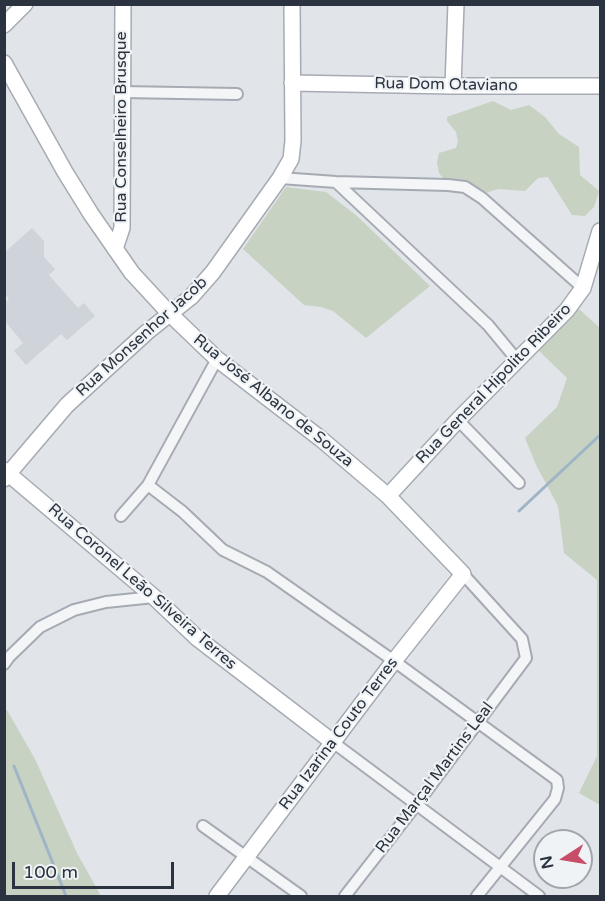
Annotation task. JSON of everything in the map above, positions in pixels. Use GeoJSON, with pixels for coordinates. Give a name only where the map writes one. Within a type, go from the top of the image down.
{"type":"FeatureCollection","features":[{"type":"Feature","properties":{"kind":"street"},"geometry":{"type":"LineString","coordinates":[[4,26],[25,4]]}},
{"type":"Feature","properties":{"kind":"street","name":"Rua Conselheiro Brusque"},"geometry":{"type":"LineString","coordinates":[[115,249],[122,228],[123,4]]}},
{"type":"Feature","properties":{"kind":"street"},"geometry":{"type":"LineString","coordinates":[[292,4],[292,83]]}},
{"type":"Feature","properties":{"kind":"street"},"geometry":{"type":"LineString","coordinates":[[453,86],[456,4]]}},
{"type":"Feature","properties":{"kind":"street","name":"Rua José Albano de Souza"},"geometry":{"type":"LineString","coordinates":[[4,63],[65,172],[132,273],[169,313],[217,358],[321,439],[388,496],[522,639],[526,658]]}},
{"type":"Feature","properties":{"kind":"street","name":"Rua Dom Otaviano"},"geometry":{"type":"LineString","coordinates":[[292,83],[600,86]]}},
{"type":"Feature","properties":{"kind":"street","name":"Rua Monsenhor Jacob"},"geometry":{"type":"LineString","coordinates":[[6,474],[67,405],[169,313],[191,297],[213,272],[291,159],[292,83]]}},
{"type":"Feature","properties":{"kind":"street"},"geometry":{"type":"LineString","coordinates":[[122,92],[237,94]]}},
{"type":"Feature","properties":{"kind":"street"},"geometry":{"type":"LineString","coordinates":[[280,178],[465,187],[482,198],[583,288]]}},
{"type":"Feature","properties":{"kind":"street"},"geometry":{"type":"LineString","coordinates":[[336,182],[488,325],[517,360]]}},
{"type":"Feature","properties":{"kind":"street","name":"Rua General Hipolito Ribeiro"},"geometry":{"type":"LineString","coordinates":[[388,496],[458,420],[567,310],[583,288],[600,231]]}},
{"type":"Feature","properties":{"kind":"street"},"geometry":{"type":"LineString","coordinates":[[121,516],[148,485],[217,358]]}},
{"type":"Feature","properties":{"kind":"street"},"geometry":{"type":"LineString","coordinates":[[458,420],[519,483]]}},
{"type":"Feature","properties":{"kind":"street","name":"Rua Coronel Leão Silveira Terres"},"geometry":{"type":"LineString","coordinates":[[6,474],[154,597],[197,638],[334,743]]}},
{"type":"Feature","properties":{"kind":"street"},"geometry":{"type":"LineString","coordinates":[[148,485],[183,512],[223,550],[267,572],[478,721],[557,780],[558,788],[555,798],[477,897]]}},
{"type":"Feature","properties":{"kind":"street","name":"Rua Izarina Couto Terres"},"geometry":{"type":"LineString","coordinates":[[217,897],[394,661],[463,574]]}},
{"type":"Feature","properties":{"kind":"street"},"geometry":{"type":"LineString","coordinates":[[6,659],[40,627],[74,610],[106,602],[154,597]]}},
{"type":"Feature","properties":{"kind":"street","name":"Rua Marçal Martins Leal"},"geometry":{"type":"LineString","coordinates":[[345,897],[526,658]]}},
{"type":"Feature","properties":{"kind":"street"},"geometry":{"type":"LineString","coordinates":[[334,743],[539,897]]}},
{"type":"Feature","properties":{"kind":"street"},"geometry":{"type":"LineString","coordinates":[[203,826],[301,897]]}},
{"type":"Feature","properties":{"kind":"shaded area"},"geometry":{"type":"Polygon","coordinates":[[[32,228],[44,241],[44,257],[55,269],[49,275],[78,308],[84,303],[95,316],[67,340],[61,334],[26,365],[14,351],[23,343],[5,321],[5,303],[9,299],[5,294],[4,253],[32,228]]]}},
{"type":"Feature","properties":{"kind":"green space"},"geometry":{"type":"Polygon","coordinates":[[[493,101],[511,110],[529,105],[545,117],[559,134],[579,147],[580,175],[599,191],[594,207],[585,216],[572,215],[548,177],[538,178],[525,191],[498,189],[482,194],[446,182],[439,173],[437,163],[439,153],[456,148],[458,141],[456,132],[447,121],[447,117],[493,101]]]}},
{"type":"Feature","properties":{"kind":"green space"},"geometry":{"type":"Polygon","coordinates":[[[286,187],[326,192],[357,216],[430,286],[366,338],[333,311],[304,305],[243,249],[286,187]]]}},
{"type":"Feature","properties":{"kind":"green space"},"geometry":{"type":"Polygon","coordinates":[[[579,309],[600,328],[600,805],[579,793],[597,756],[597,580],[564,553],[558,506],[536,465],[525,438],[557,407],[567,378],[537,349],[579,309]]]}},
{"type":"Feature","properties":{"kind":"green space"},"geometry":{"type":"Polygon","coordinates":[[[7,710],[35,759],[77,853],[101,896],[5,896],[4,711],[7,710]]]}},
{"type":"Feature","properties":{"kind":"waterway"},"geometry":{"type":"LineString","coordinates":[[519,511],[600,435]]}},
{"type":"Feature","properties":{"kind":"waterway"},"geometry":{"type":"LineString","coordinates":[[14,766],[66,896]]}}]}
